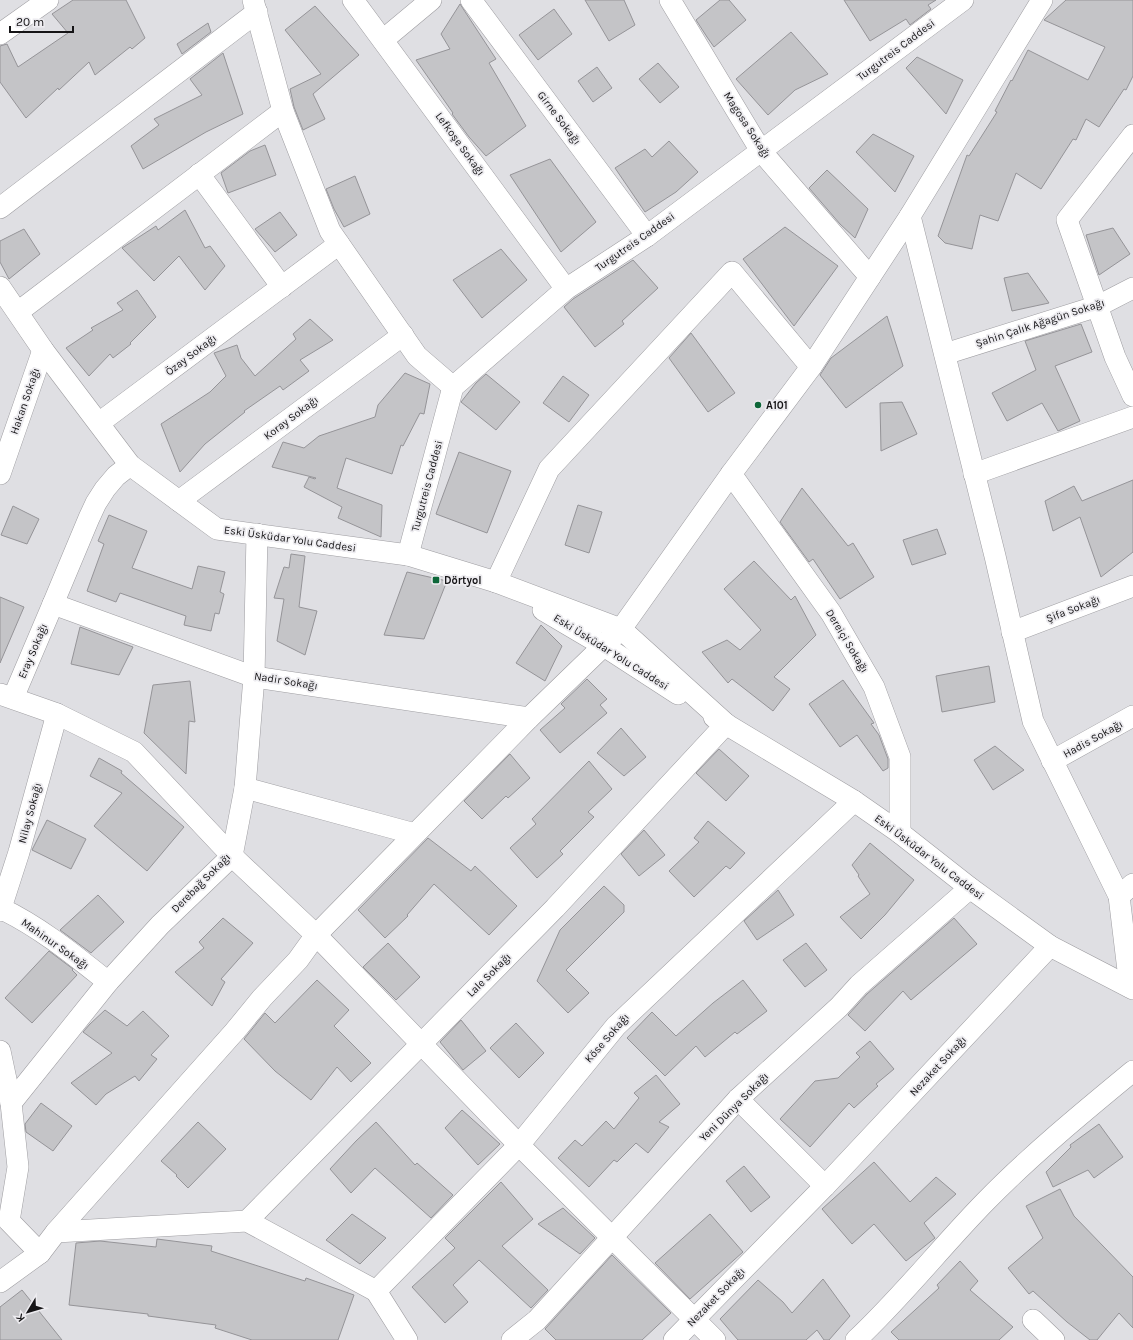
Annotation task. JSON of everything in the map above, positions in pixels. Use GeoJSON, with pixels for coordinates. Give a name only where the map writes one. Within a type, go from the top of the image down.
{"type":"FeatureCollection","features":[{"type":"Feature","properties":{"kind":"street"},"geometry":{"type":"LineString","coordinates":[[0,34],[48,0]]}},
{"type":"Feature","properties":{"kind":"street","name":"Lefkoşe Sokağı"},"geometry":{"type":"LineString","coordinates":[[353,0],[566,289]]}},
{"type":"Feature","properties":{"kind":"street"},"geometry":{"type":"LineString","coordinates":[[383,40],[431,0]]}},
{"type":"Feature","properties":{"kind":"street","name":"Girne Sokağı"},"geometry":{"type":"LineString","coordinates":[[471,0],[646,236]]}},
{"type":"Feature","properties":{"kind":"street","name":"Magosa Sokağı"},"geometry":{"type":"LineString","coordinates":[[670,0],[762,151],[870,277]]}},
{"type":"Feature","properties":{"kind":"street","name":"Turgutreis Caddesi"},"geometry":{"type":"LineString","coordinates":[[408,555],[453,387],[566,289],[646,236],[963,0]]}},
{"type":"Feature","properties":{"kind":"street"},"geometry":{"type":"LineString","coordinates":[[0,1282],[40,1253],[56,1232],[262,998],[298,960],[316,935],[529,718],[622,629],[731,474],[811,367],[910,216],[1042,0]]}},
{"type":"Feature","properties":{"kind":"street"},"geometry":{"type":"LineString","coordinates":[[0,208],[255,6],[283,111],[330,231],[417,356],[453,387]]}},
{"type":"Feature","properties":{"kind":"street"},"geometry":{"type":"LineString","coordinates":[[18,312],[283,111]]}},
{"type":"Feature","properties":{"kind":"street"},"geometry":{"type":"LineString","coordinates":[[1133,134],[1067,220],[1115,357],[1133,396]]}},
{"type":"Feature","properties":{"kind":"street"},"geometry":{"type":"LineString","coordinates":[[199,174],[282,286]]}},
{"type":"Feature","properties":{"kind":"street"},"geometry":{"type":"LineString","coordinates":[[910,216],[945,354],[1033,721],[1052,761],[1126,890],[1131,988]]}},
{"type":"Feature","properties":{"kind":"street","name":"Özay Sokağı"},"geometry":{"type":"LineString","coordinates":[[99,423],[339,244]]}},
{"type":"Feature","properties":{"kind":"street"},"geometry":{"type":"LineString","coordinates":[[496,582],[549,470],[732,272],[811,367]]}},
{"type":"Feature","properties":{"kind":"street","name":"Eski Üsküdar Yolu Caddesi"},"geometry":{"type":"LineString","coordinates":[[0,287],[43,350],[130,465],[217,529],[408,555],[496,582],[622,629],[726,724]]}},
{"type":"Feature","properties":{"kind":"street","name":"Şahin Çalık Ağagün Sokağı"},"geometry":{"type":"LineString","coordinates":[[945,354],[1098,306],[1133,288]]}},
{"type":"Feature","properties":{"kind":"street","name":"Koray Sokağı"},"geometry":{"type":"LineString","coordinates":[[179,501],[403,335]]}},
{"type":"Feature","properties":{"kind":"street","name":"Hakan Sokağı"},"geometry":{"type":"LineString","coordinates":[[0,474],[43,350]]}},
{"type":"Feature","properties":{"kind":"street"},"geometry":{"type":"LineString","coordinates":[[974,474],[1133,417]]}},
{"type":"Feature","properties":{"kind":"street","name":"Eray Sokağı"},"geometry":{"type":"LineString","coordinates":[[6,696],[53,604],[88,518],[96,503],[112,481],[130,465]]}},
{"type":"Feature","properties":{"kind":"street","name":"Dereiçi Sokağı"},"geometry":{"type":"LineString","coordinates":[[731,474],[831,613],[874,687],[900,756],[900,833]]}},
{"type":"Feature","properties":{"kind":"street","name":"Derebağ Sokağı"},"geometry":{"type":"LineString","coordinates":[[11,1103],[108,982],[160,925],[232,856],[245,788],[254,677],[257,534]]}},
{"type":"Feature","properties":{"kind":"street","name":"Eski Üsküdar Yolu Caddesi"},"geometry":{"type":"LineString","coordinates":[[496,582],[604,646],[726,724],[854,801],[900,833],[970,888],[1050,946],[1131,988]]}},
{"type":"Feature","properties":{"kind":"street","name":"Şifa Sokağı"},"geometry":{"type":"LineString","coordinates":[[1012,632],[1133,586]]}},
{"type":"Feature","properties":{"kind":"street","name":"Nadir Sokağı"},"geometry":{"type":"LineString","coordinates":[[53,604],[254,677],[529,718]]}},
{"type":"Feature","properties":{"kind":"street"},"geometry":{"type":"LineString","coordinates":[[6,696],[57,714],[134,752],[232,856],[316,935],[519,1145],[715,1340]]}},
{"type":"Feature","properties":{"kind":"street","name":"Nilay Sokağı"},"geometry":{"type":"LineString","coordinates":[[0,909],[20,852],[57,714]]}},
{"type":"Feature","properties":{"kind":"street","name":"Hadis Sokağı"},"geometry":{"type":"LineString","coordinates":[[1052,761],[1133,716]]}},
{"type":"Feature","properties":{"kind":"street","name":"Lale Sokağı"},"geometry":{"type":"LineString","coordinates":[[247,1221],[555,908],[726,724]]}},
{"type":"Feature","properties":{"kind":"street"},"geometry":{"type":"LineString","coordinates":[[245,788],[415,834]]}},
{"type":"Feature","properties":{"kind":"street","name":"Köse Sokağı"},"geometry":{"type":"LineString","coordinates":[[376,1290],[519,1145],[616,1026],[854,801]]}},
{"type":"Feature","properties":{"kind":"street","name":"Yeni Dünya Sokağı"},"geometry":{"type":"LineString","coordinates":[[512,1340],[537,1320],[738,1099],[839,1007],[859,985],[970,888]]}},
{"type":"Feature","properties":{"kind":"street","name":"Mahinur Sokağı"},"geometry":{"type":"LineString","coordinates":[[0,909],[31,925],[73,954],[108,982]]}},
{"type":"Feature","properties":{"kind":"street","name":"Nezaket Sokağı"},"geometry":{"type":"LineString","coordinates":[[674,1340],[825,1186],[1050,946]]}},
{"type":"Feature","properties":{"kind":"street"},"geometry":{"type":"LineString","coordinates":[[0,1051],[11,1103],[18,1167],[4,1219],[40,1253]]}},
{"type":"Feature","properties":{"kind":"street"},"geometry":{"type":"LineString","coordinates":[[856,1340],[871,1326],[985,1201],[1021,1166],[1074,1118],[1133,1071]]}},
{"type":"Feature","properties":{"kind":"street"},"geometry":{"type":"LineString","coordinates":[[738,1099],[825,1186]]}},
{"type":"Feature","properties":{"kind":"street"},"geometry":{"type":"LineString","coordinates":[[56,1232],[247,1221],[376,1290],[407,1340]]}},
{"type":"Feature","properties":{"kind":"street"},"geometry":{"type":"LineString","coordinates":[[1033,1320],[1054,1340]]}},
{"type":"Feature","properties":{"kind":"building"},"geometry":{"type":"Polygon","coordinates":[[[73,0],[126,0],[145,38],[132,49],[130,47],[95,75],[89,62],[26,118],[0,82],[0,46],[7,44],[18,67],[68,33],[52,14],[73,0]]]}},
{"type":"Feature","properties":{"kind":"building"},"geometry":{"type":"Polygon","coordinates":[[[585,0],[624,0],[635,25],[609,41],[585,0]]]}},
{"type":"Feature","properties":{"kind":"building"},"geometry":{"type":"Polygon","coordinates":[[[720,0],[729,0],[746,20],[714,47],[696,20],[720,0]]]}},
{"type":"Feature","properties":{"kind":"building"},"geometry":{"type":"Polygon","coordinates":[[[844,0],[936,0],[928,5],[931,9],[910,25],[906,19],[870,41],[844,0]]]}},
{"type":"Feature","properties":{"kind":"building"},"geometry":{"type":"Polygon","coordinates":[[[1066,0],[1133,0],[1133,76],[1126,90],[1124,89],[1099,127],[1086,119],[1076,140],[1073,139],[1041,189],[1016,173],[998,221],[980,215],[972,249],[945,243],[938,236],[967,155],[969,156],[997,112],[995,111],[1028,50],[1088,80],[1105,47],[1044,20],[1066,0]]]}},
{"type":"Feature","properties":{"kind":"building"},"geometry":{"type":"Polygon","coordinates":[[[460,4],[496,59],[489,63],[526,126],[486,156],[469,137],[452,114],[453,113],[416,60],[450,49],[441,34],[460,4]]]}},
{"type":"Feature","properties":{"kind":"building"},"geometry":{"type":"Polygon","coordinates":[[[315,6],[359,55],[313,94],[325,119],[303,130],[294,107],[290,89],[321,74],[285,30],[315,6]]]}},
{"type":"Feature","properties":{"kind":"building"},"geometry":{"type":"Polygon","coordinates":[[[554,9],[572,34],[538,60],[519,35],[554,9]]]}},
{"type":"Feature","properties":{"kind":"building"},"geometry":{"type":"Polygon","coordinates":[[[208,23],[211,32],[182,54],[177,44],[208,23]]]}},
{"type":"Feature","properties":{"kind":"building"},"geometry":{"type":"Polygon","coordinates":[[[791,32],[828,74],[795,90],[768,115],[736,79],[791,32]]]}},
{"type":"Feature","properties":{"kind":"building"},"geometry":{"type":"Polygon","coordinates":[[[223,53],[243,114],[206,132],[143,169],[131,146],[159,125],[154,119],[202,95],[190,79],[223,53]]]}},
{"type":"Feature","properties":{"kind":"building"},"geometry":{"type":"Polygon","coordinates":[[[917,57],[963,80],[946,114],[906,68],[917,57]]]}},
{"type":"Feature","properties":{"kind":"building"},"geometry":{"type":"Polygon","coordinates":[[[658,63],[679,87],[660,103],[639,79],[658,63]]]}},
{"type":"Feature","properties":{"kind":"building"},"geometry":{"type":"Polygon","coordinates":[[[597,67],[612,88],[593,102],[578,81],[597,67]]]}},
{"type":"Feature","properties":{"kind":"building"},"geometry":{"type":"Polygon","coordinates":[[[873,134],[914,156],[895,192],[856,152],[873,134]]]}},
{"type":"Feature","properties":{"kind":"building"},"geometry":{"type":"Polygon","coordinates":[[[669,141],[698,172],[676,192],[645,212],[615,168],[645,149],[652,157],[669,141]]]}},
{"type":"Feature","properties":{"kind":"building"},"geometry":{"type":"Polygon","coordinates":[[[265,145],[276,175],[228,193],[221,173],[250,151],[265,145]]]}},
{"type":"Feature","properties":{"kind":"building"},"geometry":{"type":"Polygon","coordinates":[[[550,159],[596,222],[561,252],[510,175],[550,159]]]}},
{"type":"Feature","properties":{"kind":"building"},"geometry":{"type":"Polygon","coordinates":[[[827,170],[868,209],[855,238],[840,224],[809,188],[827,170]]]}},
{"type":"Feature","properties":{"kind":"building"},"geometry":{"type":"Polygon","coordinates":[[[355,176],[370,214],[344,227],[334,209],[326,189],[355,176]]]}},
{"type":"Feature","properties":{"kind":"building"},"geometry":{"type":"Polygon","coordinates":[[[185,210],[205,248],[210,246],[225,266],[205,290],[179,256],[154,281],[122,248],[156,226],[158,230],[185,210]]]}},
{"type":"Feature","properties":{"kind":"building"},"geometry":{"type":"Polygon","coordinates":[[[280,212],[297,235],[275,252],[255,229],[280,212]]]}},
{"type":"Feature","properties":{"kind":"building"},"geometry":{"type":"Polygon","coordinates":[[[785,227],[838,266],[794,326],[743,259],[785,227]]]}},
{"type":"Feature","properties":{"kind":"building"},"geometry":{"type":"Polygon","coordinates":[[[1113,228],[1130,254],[1099,275],[1086,235],[1113,228]]]}},
{"type":"Feature","properties":{"kind":"building"},"geometry":{"type":"Polygon","coordinates":[[[24,229],[40,254],[9,279],[0,262],[0,241],[24,229]]]}},
{"type":"Feature","properties":{"kind":"building"},"geometry":{"type":"Polygon","coordinates":[[[501,249],[527,280],[482,318],[453,280],[501,249]]]}},
{"type":"Feature","properties":{"kind":"building"},"geometry":{"type":"Polygon","coordinates":[[[633,260],[658,288],[622,321],[624,324],[595,347],[564,307],[573,299],[633,260]]]}},
{"type":"Feature","properties":{"kind":"building"},"geometry":{"type":"Polygon","coordinates":[[[1028,273],[1049,303],[1012,311],[1004,278],[1028,273]]]}},
{"type":"Feature","properties":{"kind":"building"},"geometry":{"type":"Polygon","coordinates":[[[137,290],[156,317],[130,343],[131,344],[113,358],[110,354],[89,376],[66,348],[93,330],[91,328],[123,310],[117,303],[137,290]]]}},
{"type":"Feature","properties":{"kind":"building"},"geometry":{"type":"Polygon","coordinates":[[[887,316],[903,366],[846,408],[820,375],[831,358],[887,316]]]}},
{"type":"Feature","properties":{"kind":"building"},"geometry":{"type":"Polygon","coordinates":[[[310,319],[333,340],[300,360],[309,371],[283,390],[280,386],[244,411],[245,412],[205,444],[180,472],[161,424],[210,392],[226,376],[214,353],[237,345],[241,358],[255,376],[296,339],[293,334],[310,319]]]}},
{"type":"Feature","properties":{"kind":"building"},"geometry":{"type":"Polygon","coordinates":[[[1081,324],[1092,352],[1055,366],[1080,421],[1058,431],[1042,403],[1007,421],[992,393],[1036,370],[1025,341],[1081,324]]]}},
{"type":"Feature","properties":{"kind":"building"},"geometry":{"type":"Polygon","coordinates":[[[691,333],[735,393],[708,412],[669,358],[691,333]]]}},
{"type":"Feature","properties":{"kind":"building"},"geometry":{"type":"Polygon","coordinates":[[[405,373],[430,384],[424,414],[420,413],[403,446],[401,445],[392,474],[346,458],[337,488],[382,505],[381,537],[338,518],[342,507],[304,487],[309,477],[316,478],[272,467],[283,442],[304,448],[319,436],[375,417],[378,405],[405,373]]]}},
{"type":"Feature","properties":{"kind":"building"},"geometry":{"type":"Polygon","coordinates":[[[486,374],[520,402],[496,430],[461,402],[476,383],[486,374]]]}},
{"type":"Feature","properties":{"kind":"building"},"geometry":{"type":"Polygon","coordinates":[[[563,376],[589,395],[569,422],[543,403],[563,376]]]}},
{"type":"Feature","properties":{"kind":"building"},"geometry":{"type":"Polygon","coordinates":[[[902,402],[917,434],[881,451],[880,403],[902,402]]]}},
{"type":"Feature","properties":{"kind":"building"},"geometry":{"type":"Polygon","coordinates":[[[459,452],[511,471],[487,533],[436,514],[459,452]]]}},
{"type":"Feature","properties":{"kind":"building"},"geometry":{"type":"Polygon","coordinates":[[[1133,480],[1133,552],[1101,577],[1080,517],[1053,531],[1045,501],[1074,486],[1082,501],[1133,480]]]}},
{"type":"Feature","properties":{"kind":"building"},"geometry":{"type":"Polygon","coordinates":[[[802,488],[848,546],[853,543],[874,577],[840,599],[813,559],[809,562],[780,522],[802,488]]]}},
{"type":"Feature","properties":{"kind":"building"},"geometry":{"type":"Polygon","coordinates":[[[578,505],[602,512],[589,553],[565,545],[578,505]]]}},
{"type":"Feature","properties":{"kind":"building"},"geometry":{"type":"Polygon","coordinates":[[[13,506],[39,519],[27,544],[1,535],[13,506]]]}},
{"type":"Feature","properties":{"kind":"building"},"geometry":{"type":"Polygon","coordinates":[[[109,515],[147,531],[132,568],[192,589],[198,566],[225,572],[220,592],[224,594],[219,614],[215,613],[211,631],[184,625],[186,616],[120,593],[116,602],[87,591],[104,544],[98,541],[109,515]]]}},
{"type":"Feature","properties":{"kind":"building"},"geometry":{"type":"Polygon","coordinates":[[[937,529],[946,554],[912,565],[903,540],[937,529]]]}},
{"type":"Feature","properties":{"kind":"building"},"geometry":{"type":"Polygon","coordinates":[[[291,554],[305,556],[299,607],[317,611],[305,655],[277,641],[284,599],[274,598],[284,567],[289,568],[291,554]]]}},
{"type":"Feature","properties":{"kind":"building"},"geometry":{"type":"Polygon","coordinates":[[[754,561],[791,600],[795,596],[816,635],[774,677],[790,689],[773,711],[732,679],[728,683],[702,652],[727,640],[740,650],[761,630],[724,589],[754,561]]]}},
{"type":"Feature","properties":{"kind":"building"},"geometry":{"type":"Polygon","coordinates":[[[407,572],[447,581],[424,639],[384,635],[407,572]]]}},
{"type":"Feature","properties":{"kind":"building"},"geometry":{"type":"Polygon","coordinates":[[[0,597],[24,607],[0,663],[0,597]]]}},
{"type":"Feature","properties":{"kind":"building"},"geometry":{"type":"Polygon","coordinates":[[[541,625],[562,646],[545,681],[516,663],[541,625]]]}},
{"type":"Feature","properties":{"kind":"building"},"geometry":{"type":"Polygon","coordinates":[[[80,627],[133,647],[119,675],[71,664],[80,627]]]}},
{"type":"Feature","properties":{"kind":"building"},"geometry":{"type":"Polygon","coordinates":[[[989,666],[995,702],[942,712],[936,676],[989,666]]]}},
{"type":"Feature","properties":{"kind":"building"},"geometry":{"type":"Polygon","coordinates":[[[587,679],[607,699],[600,705],[607,713],[560,753],[540,730],[565,708],[561,704],[587,679]]]}},
{"type":"Feature","properties":{"kind":"building"},"geometry":{"type":"Polygon","coordinates":[[[843,680],[874,723],[871,724],[879,735],[888,759],[888,768],[883,771],[857,735],[840,747],[809,704],[843,680]]]}},
{"type":"Feature","properties":{"kind":"building"},"geometry":{"type":"Polygon","coordinates":[[[190,681],[195,722],[189,721],[186,774],[144,733],[153,685],[190,681]]]}},
{"type":"Feature","properties":{"kind":"building"},"geometry":{"type":"Polygon","coordinates":[[[621,728],[646,757],[624,776],[597,753],[621,728]]]}},
{"type":"Feature","properties":{"kind":"building"},"geometry":{"type":"Polygon","coordinates":[[[995,746],[1024,770],[993,790],[974,760],[995,746]]]}},
{"type":"Feature","properties":{"kind":"building"},"geometry":{"type":"Polygon","coordinates":[[[719,749],[749,776],[726,801],[696,773],[719,749]]]}},
{"type":"Feature","properties":{"kind":"building"},"geometry":{"type":"Polygon","coordinates":[[[510,754],[530,778],[508,798],[506,796],[482,819],[464,801],[510,754]]]}},
{"type":"Feature","properties":{"kind":"building"},"geometry":{"type":"Polygon","coordinates":[[[99,758],[122,771],[121,773],[184,827],[147,871],[94,826],[122,793],[90,776],[99,758]]]}},
{"type":"Feature","properties":{"kind":"building"},"geometry":{"type":"Polygon","coordinates":[[[589,761],[612,789],[588,812],[594,817],[560,851],[563,854],[537,878],[510,848],[536,824],[532,819],[589,761]]]}},
{"type":"Feature","properties":{"kind":"building"},"geometry":{"type":"Polygon","coordinates":[[[47,820],[86,839],[71,869],[32,850],[47,820]]]}},
{"type":"Feature","properties":{"kind":"building"},"geometry":{"type":"Polygon","coordinates":[[[708,821],[745,853],[730,869],[726,866],[694,897],[669,871],[699,842],[694,838],[708,821]]]}},
{"type":"Feature","properties":{"kind":"building"},"geometry":{"type":"Polygon","coordinates":[[[644,830],[665,855],[639,876],[621,854],[644,830]]]}},
{"type":"Feature","properties":{"kind":"building"},"geometry":{"type":"Polygon","coordinates":[[[428,838],[471,871],[475,866],[517,906],[489,935],[434,884],[407,915],[408,916],[385,938],[358,910],[428,838]]]}},
{"type":"Feature","properties":{"kind":"building"},"geometry":{"type":"Polygon","coordinates":[[[870,843],[914,880],[885,915],[861,939],[840,917],[870,894],[852,865],[870,843]]]}},
{"type":"Feature","properties":{"kind":"building"},"geometry":{"type":"Polygon","coordinates":[[[604,886],[624,905],[624,912],[566,970],[589,993],[568,1013],[537,981],[560,930],[604,886]]]}},
{"type":"Feature","properties":{"kind":"building"},"geometry":{"type":"Polygon","coordinates":[[[778,890],[794,915],[757,940],[744,921],[778,890]]]}},
{"type":"Feature","properties":{"kind":"building"},"geometry":{"type":"Polygon","coordinates":[[[98,895],[124,922],[91,953],[60,930],[98,895]]]}},
{"type":"Feature","properties":{"kind":"building"},"geometry":{"type":"Polygon","coordinates":[[[223,918],[253,943],[221,979],[225,982],[212,1006],[175,972],[204,948],[199,942],[223,918]]]}},
{"type":"Feature","properties":{"kind":"building"},"geometry":{"type":"Polygon","coordinates":[[[954,918],[977,944],[911,1000],[903,991],[865,1031],[848,1015],[867,994],[954,918]]]}},
{"type":"Feature","properties":{"kind":"building"},"geometry":{"type":"Polygon","coordinates":[[[388,943],[420,977],[396,1000],[363,967],[388,943]]]}},
{"type":"Feature","properties":{"kind":"building"},"geometry":{"type":"Polygon","coordinates":[[[806,943],[827,970],[805,987],[783,960],[806,943]]]}},
{"type":"Feature","properties":{"kind":"building"},"geometry":{"type":"Polygon","coordinates":[[[49,951],[73,969],[72,970],[77,975],[32,1023],[5,998],[49,951]]]}},
{"type":"Feature","properties":{"kind":"building"},"geometry":{"type":"Polygon","coordinates":[[[317,980],[349,1010],[334,1026],[371,1063],[351,1082],[337,1067],[311,1100],[275,1071],[244,1039],[265,1013],[275,1023],[317,980]]]}},
{"type":"Feature","properties":{"kind":"building"},"geometry":{"type":"Polygon","coordinates":[[[743,980],[767,1011],[737,1034],[735,1032],[705,1057],[696,1046],[665,1076],[627,1038],[652,1012],[676,1036],[713,1003],[743,980]]]}},
{"type":"Feature","properties":{"kind":"building"},"geometry":{"type":"Polygon","coordinates":[[[105,1010],[127,1026],[143,1011],[169,1036],[151,1055],[157,1059],[139,1081],[135,1076],[106,1094],[96,1105],[71,1083],[112,1053],[83,1032],[105,1010]]]}},
{"type":"Feature","properties":{"kind":"building"},"geometry":{"type":"Polygon","coordinates":[[[461,1020],[486,1051],[463,1070],[440,1042],[461,1020]]]}},
{"type":"Feature","properties":{"kind":"building"},"geometry":{"type":"Polygon","coordinates":[[[516,1023],[544,1053],[519,1078],[490,1048],[516,1023]]]}},
{"type":"Feature","properties":{"kind":"building"},"geometry":{"type":"Polygon","coordinates":[[[870,1041],[894,1069],[876,1084],[878,1086],[854,1108],[849,1103],[810,1147],[780,1119],[815,1081],[838,1078],[860,1057],[856,1053],[870,1041]]]}},
{"type":"Feature","properties":{"kind":"building"},"geometry":{"type":"Polygon","coordinates":[[[656,1075],[680,1104],[659,1122],[669,1127],[648,1153],[636,1143],[617,1162],[614,1160],[589,1187],[558,1158],[575,1140],[582,1146],[606,1121],[614,1129],[639,1098],[634,1093],[656,1075]]]}},
{"type":"Feature","properties":{"kind":"building"},"geometry":{"type":"Polygon","coordinates":[[[41,1103],[72,1126],[53,1151],[26,1132],[25,1124],[41,1103]]]}},
{"type":"Feature","properties":{"kind":"building"},"geometry":{"type":"Polygon","coordinates":[[[462,1110],[500,1144],[478,1165],[445,1128],[462,1110]]]}},
{"type":"Feature","properties":{"kind":"building"},"geometry":{"type":"Polygon","coordinates":[[[198,1122],[226,1149],[188,1188],[176,1176],[177,1175],[161,1161],[198,1122]]]}},
{"type":"Feature","properties":{"kind":"building"},"geometry":{"type":"Polygon","coordinates":[[[376,1122],[415,1165],[417,1163],[453,1195],[431,1218],[375,1168],[351,1193],[330,1169],[376,1122]]]}},
{"type":"Feature","properties":{"kind":"building"},"geometry":{"type":"Polygon","coordinates":[[[1099,1124],[1123,1157],[1094,1178],[1088,1170],[1053,1187],[1046,1172],[1071,1147],[1070,1145],[1099,1124]]]}},
{"type":"Feature","properties":{"kind":"building"},"geometry":{"type":"Polygon","coordinates":[[[874,1162],[910,1202],[936,1177],[956,1194],[924,1223],[935,1238],[906,1261],[874,1224],[852,1244],[822,1209],[874,1162]]]}},
{"type":"Feature","properties":{"kind":"building"},"geometry":{"type":"Polygon","coordinates":[[[744,1166],[770,1197],[751,1212],[726,1181],[744,1166]]]}},
{"type":"Feature","properties":{"kind":"building"},"geometry":{"type":"Polygon","coordinates":[[[501,1182],[533,1219],[502,1246],[548,1290],[531,1308],[479,1260],[453,1285],[468,1302],[445,1323],[412,1287],[455,1248],[445,1238],[501,1182]]]}},
{"type":"Feature","properties":{"kind":"building"},"geometry":{"type":"Polygon","coordinates":[[[1060,1189],[1074,1216],[1133,1277],[1133,1328],[1119,1313],[1097,1340],[1090,1340],[1067,1322],[1033,1291],[1029,1294],[1008,1268],[1043,1238],[1026,1206],[1060,1189]]]}},
{"type":"Feature","properties":{"kind":"building"},"geometry":{"type":"Polygon","coordinates":[[[563,1208],[595,1238],[580,1254],[538,1224],[563,1208]]]}},
{"type":"Feature","properties":{"kind":"building"},"geometry":{"type":"Polygon","coordinates":[[[352,1214],[386,1238],[360,1264],[326,1240],[352,1214]]]}},
{"type":"Feature","properties":{"kind":"building"},"geometry":{"type":"Polygon","coordinates":[[[710,1214],[743,1252],[690,1299],[655,1263],[710,1214]]]}},
{"type":"Feature","properties":{"kind":"building"},"geometry":{"type":"Polygon","coordinates":[[[157,1239],[212,1246],[211,1251],[305,1281],[306,1278],[354,1295],[338,1340],[252,1340],[215,1328],[216,1325],[148,1316],[148,1314],[69,1305],[76,1243],[100,1241],[156,1247],[157,1239]]]}},
{"type":"Feature","properties":{"kind":"building"},"geometry":{"type":"Polygon","coordinates":[[[612,1255],[671,1313],[642,1340],[556,1340],[545,1329],[612,1255]]]}},
{"type":"Feature","properties":{"kind":"building"},"geometry":{"type":"Polygon","coordinates":[[[960,1261],[978,1281],[970,1290],[1013,1327],[999,1340],[899,1340],[891,1332],[939,1288],[937,1285],[960,1261]]]}},
{"type":"Feature","properties":{"kind":"building"},"geometry":{"type":"Polygon","coordinates":[[[823,1279],[850,1316],[829,1340],[824,1340],[817,1330],[806,1340],[738,1340],[720,1319],[758,1280],[783,1302],[792,1313],[823,1279]]]}},
{"type":"Feature","properties":{"kind":"building"},"geometry":{"type":"Polygon","coordinates":[[[22,1290],[62,1340],[0,1340],[0,1307],[22,1290]]]}},
{"type":"Feature","properties":{"kind":"place","name":"A101"},"geometry":{"type":"Point","coordinates":[758,405]}},
{"type":"Feature","properties":{"kind":"place","name":"Dörtyol"},"geometry":{"type":"Point","coordinates":[436,580]}}]}
